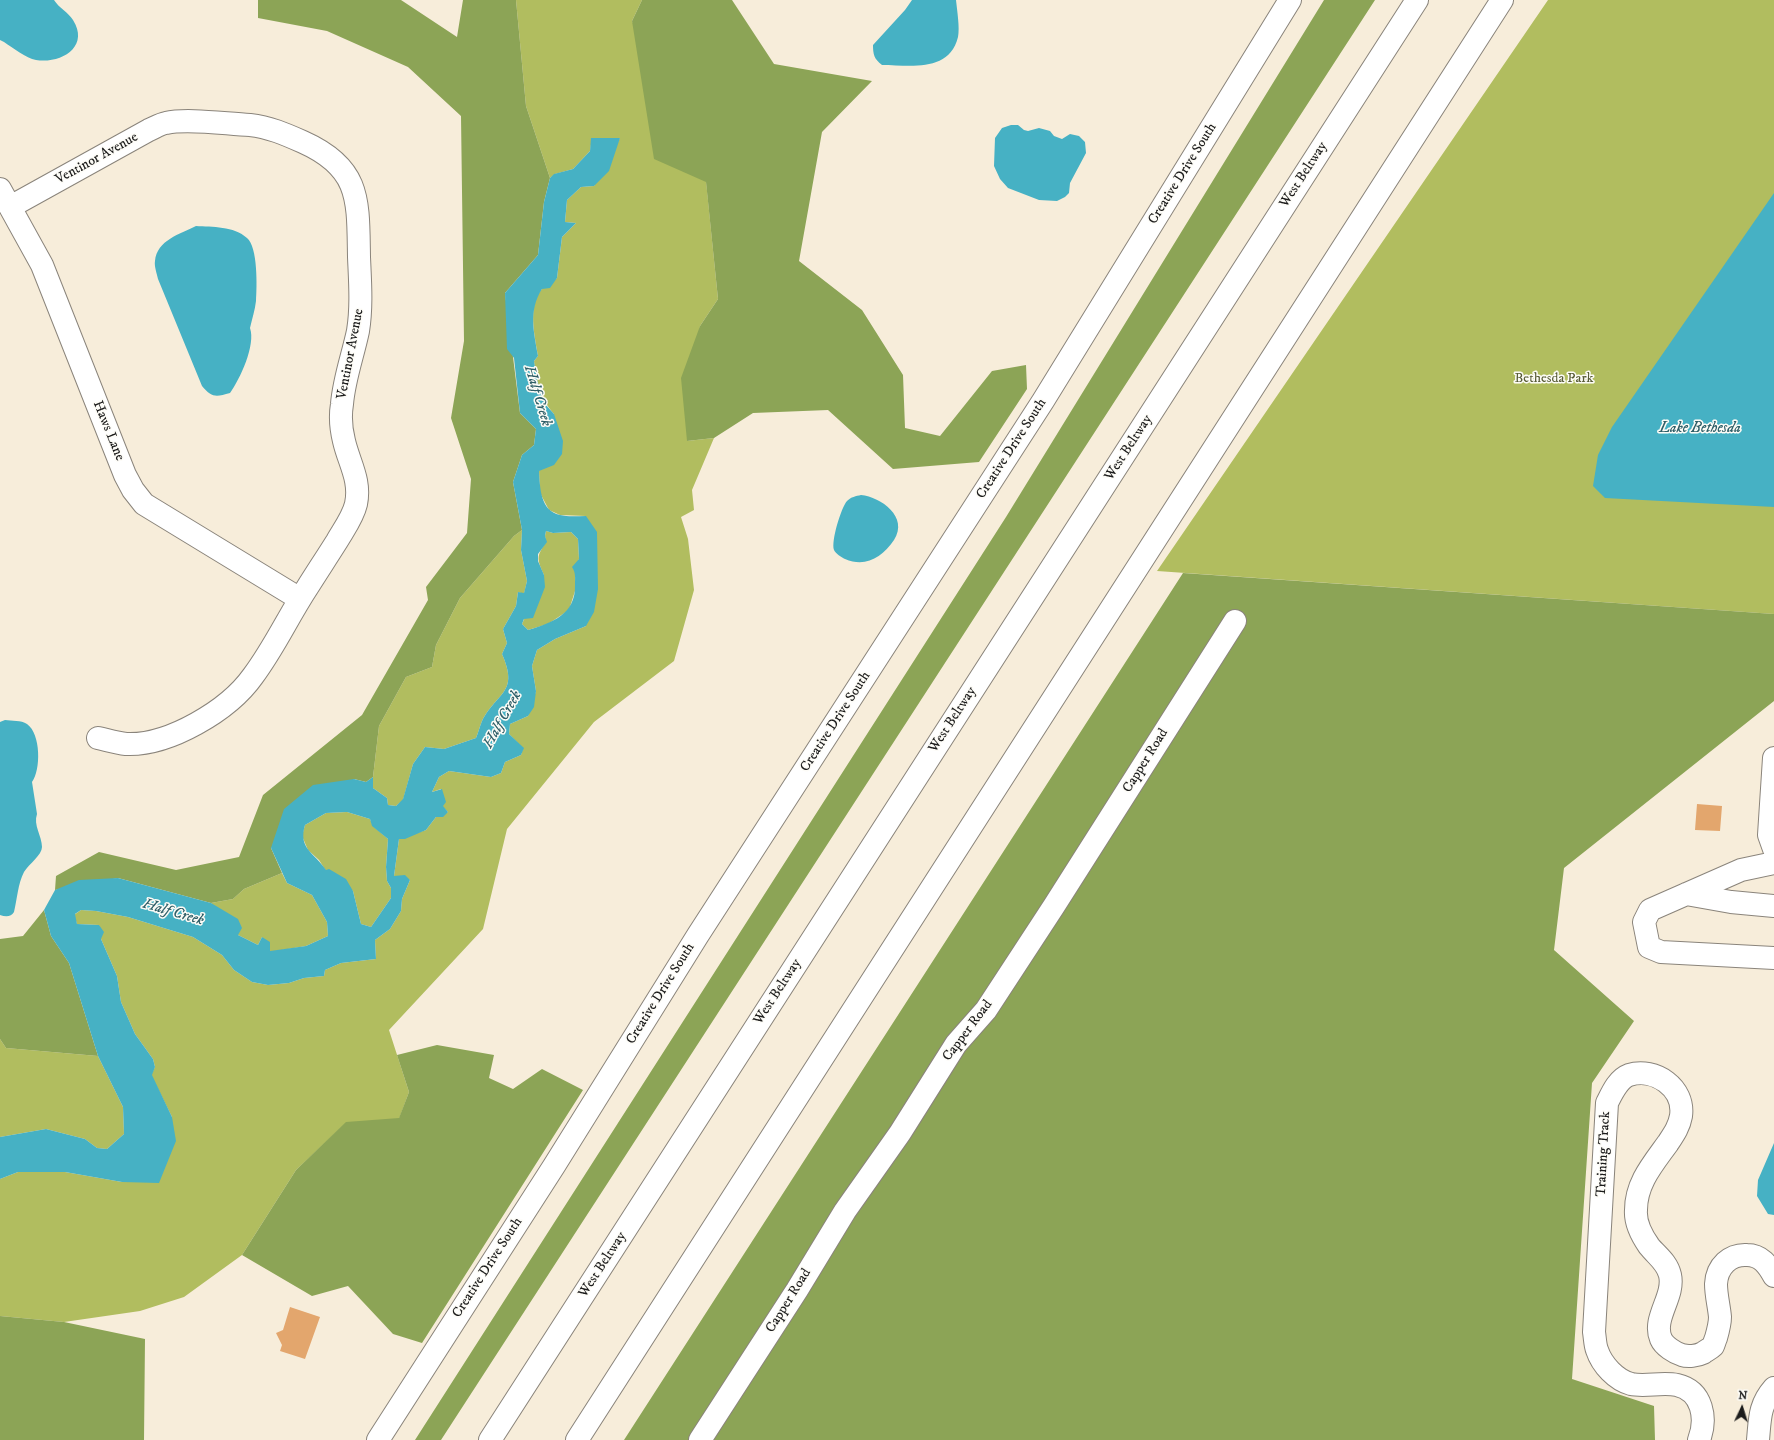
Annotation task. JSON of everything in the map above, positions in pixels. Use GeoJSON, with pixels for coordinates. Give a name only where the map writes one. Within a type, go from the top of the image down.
{"type":"FeatureCollection","features":[{"type":"Feature","properties":{"kind":"main road","name":"Creative Drive South"},"geometry":{"type":"LineString","coordinates":[[378,1440],[554,1166],[698,935],[1047,395],[1290,0]]}},
{"type":"Feature","properties":{"kind":"main road","name":"West Beltway"},"geometry":{"type":"LineString","coordinates":[[490,1440],[1416,0]]}},
{"type":"Feature","properties":{"kind":"main road"},"geometry":{"type":"LineString","coordinates":[[577,1440],[1502,0]]}},
{"type":"Feature","properties":{"kind":"main road","name":"Ventinor Avenue"},"geometry":{"type":"LineString","coordinates":[[5,198],[149,130],[166,123],[185,121],[266,128],[279,131],[318,149],[334,160],[345,173],[354,189],[358,210],[361,306],[358,331],[341,407],[344,442],[355,472],[358,490],[356,505],[349,521],[252,679],[227,703],[204,719],[175,734],[143,742],[125,744],[98,738]]}},
{"type":"Feature","properties":{"kind":"main road","name":"Haws Lane"},"geometry":{"type":"LineString","coordinates":[[5,198],[42,265],[125,475],[133,490],[144,504],[300,599]]}},
{"type":"Feature","properties":{"kind":"main road","name":"Capper Road"},"geometry":{"type":"LineString","coordinates":[[700,1440],[797,1290],[845,1211],[900,1133],[956,1044],[986,1010],[1054,906],[1234,621]]}},
{"type":"Feature","properties":{"kind":"main road"},"geometry":{"type":"LineString","coordinates":[[1774,758],[1769,835],[1774,849]]}},
{"type":"Feature","properties":{"kind":"main road"},"geometry":{"type":"LineString","coordinates":[[1774,863],[1741,870],[1650,910],[1644,922],[1649,947],[1661,952],[1774,958]]}},
{"type":"Feature","properties":{"kind":"main road"},"geometry":{"type":"LineString","coordinates":[[1686,894],[1731,902],[1774,906]]}},
{"type":"Feature","properties":{"kind":"main road","name":"Training Track"},"geometry":{"type":"LineString","coordinates":[[1699,1440],[1702,1432],[1704,1416],[1700,1403],[1690,1391],[1678,1385],[1631,1384],[1616,1376],[1605,1366],[1596,1350],[1594,1332],[1607,1103],[1615,1087],[1628,1076],[1646,1074],[1662,1078],[1674,1089],[1681,1101],[1681,1115],[1678,1128],[1643,1178],[1638,1193],[1636,1211],[1639,1227],[1649,1245],[1664,1261],[1670,1275],[1670,1291],[1659,1325],[1661,1340],[1673,1351],[1684,1356],[1699,1355],[1713,1346],[1718,1332],[1720,1318],[1716,1284],[1719,1270],[1728,1259],[1738,1255],[1750,1255],[1761,1258],[1774,1276]]}},
{"type":"Feature","properties":{"kind":"main road"},"geometry":{"type":"LineString","coordinates":[[1758,1440],[1760,1413],[1766,1397],[1774,1388]]}},
{"type":"Feature","properties":{"kind":"green space"},"geometry":{"type":"Polygon","coordinates":[[[258,0],[401,0],[457,37],[463,0],[516,0],[526,106],[550,178],[544,202],[538,255],[505,293],[520,413],[536,429],[534,445],[522,455],[513,482],[522,530],[514,536],[460,598],[436,645],[432,667],[406,677],[379,726],[373,777],[366,782],[354,779],[271,848],[282,873],[244,889],[233,899],[211,903],[118,878],[55,890],[56,876],[99,852],[176,870],[239,857],[263,795],[362,715],[428,600],[426,587],[467,533],[471,479],[451,418],[464,341],[461,116],[408,67],[327,31],[258,18],[258,0]]]}},
{"type":"Feature","properties":{"kind":"green space"},"geometry":{"type":"Polygon","coordinates":[[[516,0],[642,0],[632,21],[706,181],[718,299],[700,326],[687,441],[714,438],[692,490],[694,510],[681,517],[688,539],[694,590],[674,661],[594,722],[507,829],[483,929],[389,1030],[409,1092],[399,1119],[346,1123],[296,1170],[242,1255],[184,1297],[140,1311],[64,1322],[0,1316],[0,1179],[18,1172],[65,1172],[122,1182],[172,1117],[151,1075],[155,1067],[153,1059],[135,1034],[121,1002],[117,976],[101,939],[99,925],[77,924],[74,915],[81,910],[96,911],[128,917],[193,937],[222,955],[234,970],[252,982],[268,985],[289,983],[304,978],[324,976],[325,970],[341,963],[376,959],[375,940],[390,929],[401,911],[402,899],[410,880],[394,876],[399,839],[426,830],[436,817],[448,812],[442,806],[441,789],[432,792],[439,777],[449,771],[491,777],[501,773],[505,762],[521,755],[523,748],[509,734],[510,724],[528,716],[536,691],[532,666],[537,650],[555,639],[586,626],[586,516],[560,515],[549,510],[540,493],[539,471],[554,414],[542,396],[536,376],[534,361],[538,356],[533,312],[537,296],[547,284],[557,278],[562,237],[576,223],[565,222],[567,200],[581,187],[594,186],[620,138],[592,138],[590,151],[573,169],[555,174],[550,178],[526,106],[516,0]]]}},
{"type":"Feature","properties":{"kind":"green space"},"geometry":{"type":"Polygon","coordinates":[[[642,0],[732,0],[774,64],[872,81],[822,132],[799,261],[862,310],[903,375],[905,428],[940,436],[992,371],[1026,365],[1027,389],[979,462],[893,469],[828,410],[753,413],[714,438],[687,441],[681,378],[700,326],[718,299],[706,182],[654,159],[632,21],[642,0]]]}},
{"type":"Feature","properties":{"kind":"green space"},"geometry":{"type":"Polygon","coordinates":[[[1324,0],[1375,0],[441,1440],[415,1440],[1006,517],[1324,0]]]}},
{"type":"Feature","properties":{"kind":"green space","name":"Bethesda Park"},"geometry":{"type":"Polygon","coordinates":[[[1548,0],[1774,0],[1774,614],[1157,571],[1548,0]]]}},
{"type":"Feature","properties":{"kind":"green space"},"geometry":{"type":"Polygon","coordinates":[[[522,530],[521,550],[527,581],[524,594],[518,592],[516,606],[503,629],[507,643],[502,654],[507,667],[508,677],[504,691],[482,721],[476,738],[444,749],[425,747],[413,764],[403,800],[396,806],[388,805],[387,798],[373,788],[379,726],[406,677],[432,667],[436,645],[460,598],[514,536],[522,530]]]}},
{"type":"Feature","properties":{"kind":"green space"},"geometry":{"type":"Polygon","coordinates":[[[546,531],[553,533],[571,532],[578,539],[579,559],[575,571],[575,591],[569,610],[548,624],[528,630],[522,624],[544,575],[539,561],[539,555],[546,542],[546,531]]]}},
{"type":"Feature","properties":{"kind":"green space"},"geometry":{"type":"Polygon","coordinates":[[[1183,573],[1774,614],[1774,701],[1564,868],[1554,950],[1634,1021],[1592,1083],[1572,1379],[1654,1406],[1655,1440],[624,1440],[1183,573]]]}},
{"type":"Feature","properties":{"kind":"green space"},"geometry":{"type":"Polygon","coordinates":[[[347,812],[370,819],[373,826],[388,839],[386,867],[387,881],[391,888],[391,898],[371,927],[361,924],[353,891],[326,871],[319,860],[308,850],[302,836],[305,825],[326,813],[347,812]]]}},
{"type":"Feature","properties":{"kind":"green space"},"geometry":{"type":"Polygon","coordinates":[[[282,873],[287,883],[312,895],[327,922],[328,936],[306,946],[270,952],[262,937],[258,945],[238,935],[211,903],[233,899],[244,889],[282,873]]]}},
{"type":"Feature","properties":{"kind":"green space"},"geometry":{"type":"Polygon","coordinates":[[[44,910],[51,936],[69,963],[98,1056],[6,1048],[0,1039],[0,939],[23,936],[44,910]]]}},
{"type":"Feature","properties":{"kind":"green space"},"geometry":{"type":"Polygon","coordinates":[[[0,1039],[6,1048],[98,1056],[123,1107],[124,1134],[107,1149],[97,1148],[85,1139],[46,1129],[0,1137],[0,1039]]]}},
{"type":"Feature","properties":{"kind":"green space"},"geometry":{"type":"Polygon","coordinates":[[[437,1045],[494,1055],[489,1078],[513,1089],[542,1069],[583,1090],[422,1343],[393,1334],[348,1286],[312,1296],[242,1255],[296,1170],[346,1122],[399,1118],[409,1092],[397,1055],[437,1045]]]}},
{"type":"Feature","properties":{"kind":"green space"},"geometry":{"type":"Polygon","coordinates":[[[0,1316],[64,1322],[145,1339],[144,1440],[0,1440],[0,1316]]]}},
{"type":"Feature","properties":{"kind":"water"},"geometry":{"type":"Polygon","coordinates":[[[0,0],[54,0],[73,20],[78,38],[75,46],[70,52],[63,56],[45,61],[32,59],[0,40],[0,0]]]}},
{"type":"Feature","properties":{"kind":"water"},"geometry":{"type":"Polygon","coordinates":[[[912,0],[956,0],[959,33],[953,49],[946,57],[937,62],[916,66],[882,65],[874,56],[873,45],[905,10],[912,0]]]}},
{"type":"Feature","properties":{"kind":"water"},"geometry":{"type":"Polygon","coordinates":[[[1011,125],[1018,125],[1024,130],[1028,131],[1039,128],[1050,131],[1054,136],[1062,139],[1070,134],[1079,136],[1085,142],[1086,153],[1070,183],[1069,193],[1065,197],[1057,201],[1039,200],[1008,188],[1000,179],[994,166],[995,138],[1002,128],[1011,125]]]}},
{"type":"Feature","properties":{"kind":"water","name":"Half Creek"},"geometry":{"type":"Polygon","coordinates":[[[591,138],[620,138],[609,171],[594,186],[581,187],[567,200],[565,222],[576,223],[562,237],[557,278],[550,288],[542,289],[535,305],[533,322],[538,356],[534,361],[537,380],[545,404],[554,414],[563,441],[562,454],[554,465],[539,471],[542,498],[548,509],[553,513],[566,516],[586,516],[597,532],[598,589],[594,612],[586,626],[555,639],[537,650],[532,666],[536,691],[534,707],[528,716],[510,724],[509,734],[524,748],[521,755],[505,762],[501,773],[491,777],[449,771],[439,777],[432,792],[442,789],[446,802],[443,806],[448,812],[443,817],[436,817],[426,830],[405,839],[399,839],[394,876],[405,875],[410,880],[402,899],[401,911],[390,929],[375,940],[376,959],[341,963],[325,970],[324,976],[304,978],[289,983],[268,985],[252,982],[234,970],[222,955],[193,937],[128,917],[96,911],[81,910],[75,914],[77,924],[99,925],[104,932],[101,939],[117,976],[121,1002],[135,1034],[153,1059],[155,1067],[152,1075],[172,1117],[176,1141],[159,1183],[122,1182],[65,1172],[18,1172],[0,1179],[0,1137],[46,1129],[85,1139],[97,1148],[107,1149],[124,1134],[123,1107],[98,1056],[69,963],[51,936],[44,910],[55,890],[79,880],[118,878],[211,903],[238,919],[242,928],[238,935],[258,945],[262,937],[270,942],[270,951],[306,946],[328,936],[327,922],[312,895],[287,883],[271,848],[284,809],[313,785],[354,779],[366,782],[373,777],[373,788],[387,798],[388,805],[396,806],[403,799],[413,764],[425,747],[444,749],[476,738],[482,721],[504,691],[508,677],[507,667],[502,654],[507,643],[503,629],[516,606],[518,592],[524,593],[527,581],[521,550],[522,530],[513,482],[522,455],[534,445],[536,429],[520,413],[514,358],[507,349],[505,293],[538,255],[544,202],[550,178],[554,174],[573,169],[590,151],[591,138]],[[546,531],[545,536],[547,542],[538,554],[538,561],[544,575],[545,587],[533,618],[524,619],[522,624],[528,630],[546,624],[561,616],[567,610],[574,595],[575,576],[572,567],[579,559],[578,539],[571,532],[553,533],[546,531]],[[347,812],[326,813],[305,825],[303,833],[305,845],[326,870],[329,869],[346,879],[353,891],[361,924],[371,927],[391,898],[391,888],[387,881],[386,867],[388,839],[372,826],[370,819],[347,812]]]}},
{"type":"Feature","properties":{"kind":"water","name":"Lake Bethesda"},"geometry":{"type":"Polygon","coordinates":[[[1774,193],[1774,507],[1605,498],[1593,486],[1598,455],[1612,427],[1774,193]]]}},
{"type":"Feature","properties":{"kind":"water"},"geometry":{"type":"Polygon","coordinates":[[[196,226],[229,229],[242,234],[251,243],[255,258],[256,301],[250,328],[251,343],[249,352],[242,371],[230,393],[218,396],[212,395],[202,386],[158,279],[155,268],[155,261],[160,248],[170,239],[196,226]]]}},
{"type":"Feature","properties":{"kind":"water"},"geometry":{"type":"Polygon","coordinates":[[[861,495],[877,500],[891,510],[898,524],[898,532],[894,540],[879,556],[860,562],[845,559],[837,554],[833,546],[837,525],[842,510],[847,501],[855,496],[861,495]]]}},
{"type":"Feature","properties":{"kind":"water"},"geometry":{"type":"Polygon","coordinates":[[[5,720],[19,721],[27,724],[32,729],[35,736],[38,761],[35,776],[32,782],[37,814],[36,822],[42,847],[40,853],[22,876],[14,912],[10,916],[0,915],[0,722],[5,720]]]}},
{"type":"Feature","properties":{"kind":"water"},"geometry":{"type":"Polygon","coordinates":[[[1774,1143],[1774,1215],[1768,1214],[1757,1196],[1758,1180],[1774,1143]]]}},
{"type":"Feature","properties":{"kind":"building"},"geometry":{"type":"Polygon","coordinates":[[[1697,804],[1722,806],[1720,831],[1695,830],[1697,804]]]}},
{"type":"Feature","properties":{"kind":"building"},"geometry":{"type":"Polygon","coordinates":[[[290,1307],[320,1317],[305,1359],[280,1351],[282,1345],[276,1333],[283,1330],[290,1307]]]}}]}
